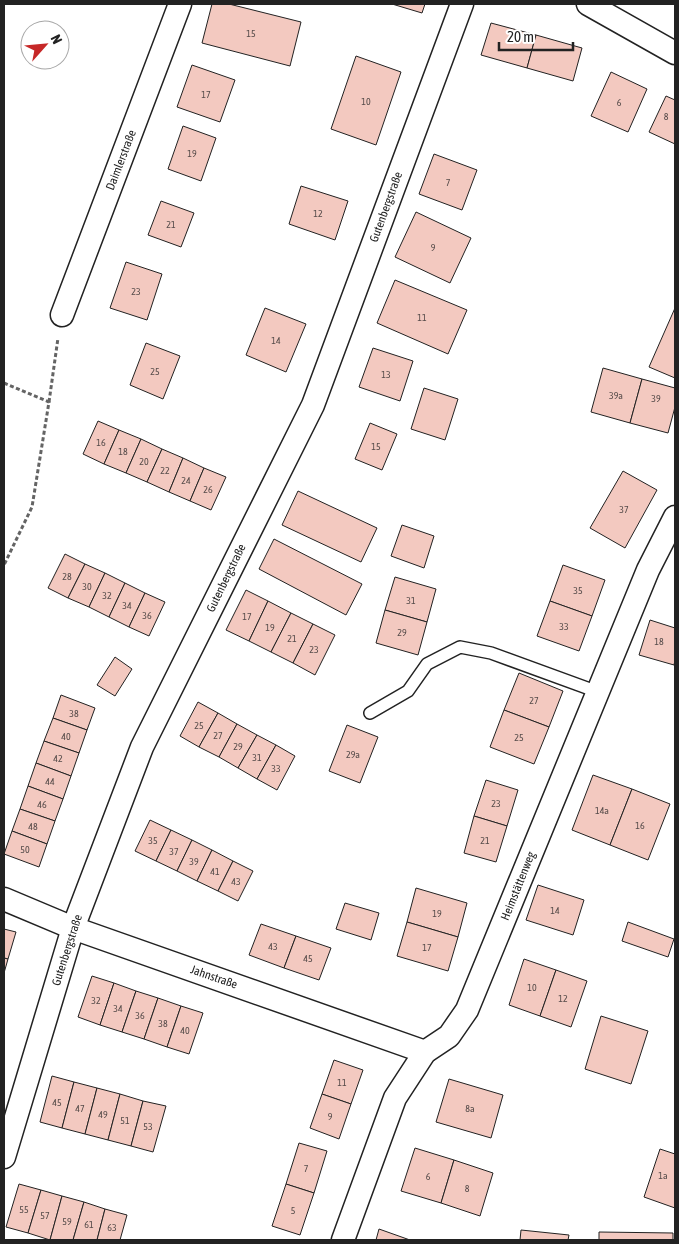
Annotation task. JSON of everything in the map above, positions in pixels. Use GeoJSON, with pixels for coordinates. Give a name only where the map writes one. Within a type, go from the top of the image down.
{"type":"FeatureCollection","features":[{"type":"Feature","properties":{"kind":"street","name":"Daimlerstraße"},"geometry":{"type":"LineString","coordinates":[[62,315],[180,4]]}},
{"type":"Feature","properties":{"kind":"street","name":"Gutenbergstraße"},"geometry":{"type":"LineString","coordinates":[[4,1157],[73,928],[142,747],[313,405],[462,4]]}},
{"type":"Feature","properties":{"kind":"street"},"geometry":{"type":"LineString","coordinates":[[588,4],[675,53]]}},
{"type":"Feature","properties":{"kind":"street","name":"Heimstättenweg"},"geometry":{"type":"LineString","coordinates":[[343,1240],[396,1098],[425,1052],[449,1036],[467,1010],[648,570],[675,517]]}},
{"type":"Feature","properties":{"kind":"street","name":"Jahnstraße"},"geometry":{"type":"LineString","coordinates":[[4,899],[73,928],[425,1052]]}},
{"type":"Feature","properties":{"kind":"lane"},"geometry":{"type":"LineString","coordinates":[[370,713],[408,691],[427,664],[460,647],[491,653],[598,692]]}},
{"type":"Feature","properties":{"kind":"path"},"geometry":{"type":"LineString","coordinates":[[4,565],[32,507],[50,402],[62,315]]}},
{"type":"Feature","properties":{"kind":"path"},"geometry":{"type":"LineString","coordinates":[[4,384],[50,402]]}},
{"type":"Feature","properties":{"kind":"building"},"geometry":{"type":"Polygon","coordinates":[[[212,4],[229,4],[301,22],[290,66],[202,43],[212,4]]]}},
{"type":"Feature","properties":{"kind":"building"},"geometry":{"type":"Polygon","coordinates":[[[392,4],[425,4],[422,13],[392,4]]]}},
{"type":"Feature","properties":{"kind":"building"},"geometry":{"type":"Polygon","coordinates":[[[491,23],[536,35],[527,68],[481,55],[491,23]]]}},
{"type":"Feature","properties":{"kind":"building"},"geometry":{"type":"Polygon","coordinates":[[[536,35],[582,48],[573,81],[527,68],[536,35]]]}},
{"type":"Feature","properties":{"kind":"building"},"geometry":{"type":"Polygon","coordinates":[[[356,56],[401,72],[376,145],[331,129],[356,56]]]}},
{"type":"Feature","properties":{"kind":"building"},"geometry":{"type":"Polygon","coordinates":[[[192,65],[235,80],[220,122],[177,107],[192,65]]]}},
{"type":"Feature","properties":{"kind":"building"},"geometry":{"type":"Polygon","coordinates":[[[611,72],[647,89],[628,132],[591,116],[611,72]]]}},
{"type":"Feature","properties":{"kind":"building"},"geometry":{"type":"Polygon","coordinates":[[[666,96],[675,100],[675,144],[649,132],[666,96]]]}},
{"type":"Feature","properties":{"kind":"building"},"geometry":{"type":"Polygon","coordinates":[[[183,126],[216,138],[201,181],[168,169],[183,126]]]}},
{"type":"Feature","properties":{"kind":"building"},"geometry":{"type":"Polygon","coordinates":[[[434,154],[477,170],[462,210],[419,194],[434,154]]]}},
{"type":"Feature","properties":{"kind":"building"},"geometry":{"type":"Polygon","coordinates":[[[301,186],[348,201],[335,240],[289,224],[301,186]]]}},
{"type":"Feature","properties":{"kind":"building"},"geometry":{"type":"Polygon","coordinates":[[[161,201],[194,213],[181,247],[148,235],[161,201]]]}},
{"type":"Feature","properties":{"kind":"building"},"geometry":{"type":"Polygon","coordinates":[[[416,212],[471,238],[450,283],[395,257],[416,212]]]}},
{"type":"Feature","properties":{"kind":"building"},"geometry":{"type":"Polygon","coordinates":[[[126,262],[162,274],[147,320],[110,308],[126,262]]]}},
{"type":"Feature","properties":{"kind":"building"},"geometry":{"type":"Polygon","coordinates":[[[395,280],[467,310],[448,354],[377,323],[395,280]]]}},
{"type":"Feature","properties":{"kind":"building"},"geometry":{"type":"Polygon","coordinates":[[[265,308],[306,324],[286,372],[246,355],[265,308]]]}},
{"type":"Feature","properties":{"kind":"building"},"geometry":{"type":"Polygon","coordinates":[[[675,308],[675,378],[649,367],[675,308]]]}},
{"type":"Feature","properties":{"kind":"building"},"geometry":{"type":"Polygon","coordinates":[[[146,343],[180,356],[163,399],[130,385],[146,343]]]}},
{"type":"Feature","properties":{"kind":"building"},"geometry":{"type":"Polygon","coordinates":[[[373,348],[413,361],[400,401],[359,387],[373,348]]]}},
{"type":"Feature","properties":{"kind":"building"},"geometry":{"type":"Polygon","coordinates":[[[603,368],[642,379],[630,423],[591,412],[603,368]]]}},
{"type":"Feature","properties":{"kind":"building"},"geometry":{"type":"Polygon","coordinates":[[[642,379],[675,388],[675,407],[668,433],[630,423],[642,379]]]}},
{"type":"Feature","properties":{"kind":"building"},"geometry":{"type":"Polygon","coordinates":[[[424,388],[458,399],[445,440],[411,429],[424,388]]]}},
{"type":"Feature","properties":{"kind":"building"},"geometry":{"type":"Polygon","coordinates":[[[98,421],[119,430],[104,464],[83,454],[98,421]]]}},
{"type":"Feature","properties":{"kind":"building"},"geometry":{"type":"Polygon","coordinates":[[[370,423],[397,434],[382,470],[355,459],[370,423]]]}},
{"type":"Feature","properties":{"kind":"building"},"geometry":{"type":"Polygon","coordinates":[[[119,430],[141,439],[126,473],[104,464],[119,430]]]}},
{"type":"Feature","properties":{"kind":"building"},"geometry":{"type":"Polygon","coordinates":[[[141,439],[162,449],[147,482],[126,473],[141,439]]]}},
{"type":"Feature","properties":{"kind":"building"},"geometry":{"type":"Polygon","coordinates":[[[162,449],[183,458],[169,492],[147,482],[162,449]]]}},
{"type":"Feature","properties":{"kind":"building"},"geometry":{"type":"Polygon","coordinates":[[[183,458],[204,468],[190,501],[169,492],[183,458]]]}},
{"type":"Feature","properties":{"kind":"building"},"geometry":{"type":"Polygon","coordinates":[[[204,468],[226,477],[211,510],[190,501],[204,468]]]}},
{"type":"Feature","properties":{"kind":"building"},"geometry":{"type":"Polygon","coordinates":[[[623,471],[657,490],[625,548],[590,528],[623,471]]]}},
{"type":"Feature","properties":{"kind":"building"},"geometry":{"type":"Polygon","coordinates":[[[298,491],[377,528],[361,562],[282,525],[298,491]]]}},
{"type":"Feature","properties":{"kind":"building"},"geometry":{"type":"Polygon","coordinates":[[[402,525],[434,536],[424,568],[391,556],[402,525]]]}},
{"type":"Feature","properties":{"kind":"building"},"geometry":{"type":"Polygon","coordinates":[[[274,539],[362,584],[346,615],[259,569],[274,539]]]}},
{"type":"Feature","properties":{"kind":"building"},"geometry":{"type":"Polygon","coordinates":[[[65,554],[85,564],[68,598],[48,588],[65,554]]]}},
{"type":"Feature","properties":{"kind":"building"},"geometry":{"type":"Polygon","coordinates":[[[85,564],[105,573],[89,607],[68,598],[85,564]]]}},
{"type":"Feature","properties":{"kind":"building"},"geometry":{"type":"Polygon","coordinates":[[[563,565],[605,580],[592,616],[550,601],[563,565]]]}},
{"type":"Feature","properties":{"kind":"building"},"geometry":{"type":"Polygon","coordinates":[[[105,573],[125,583],[109,617],[89,607],[105,573]]]}},
{"type":"Feature","properties":{"kind":"building"},"geometry":{"type":"Polygon","coordinates":[[[395,577],[436,589],[427,622],[385,610],[395,577]]]}},
{"type":"Feature","properties":{"kind":"building"},"geometry":{"type":"Polygon","coordinates":[[[125,583],[145,593],[129,627],[109,617],[125,583]]]}},
{"type":"Feature","properties":{"kind":"building"},"geometry":{"type":"Polygon","coordinates":[[[246,590],[268,601],[249,641],[226,630],[246,590]]]}},
{"type":"Feature","properties":{"kind":"building"},"geometry":{"type":"Polygon","coordinates":[[[145,593],[165,602],[149,636],[129,627],[145,593]]]}},
{"type":"Feature","properties":{"kind":"building"},"geometry":{"type":"Polygon","coordinates":[[[268,601],[291,613],[271,652],[249,641],[268,601]]]}},
{"type":"Feature","properties":{"kind":"building"},"geometry":{"type":"Polygon","coordinates":[[[550,601],[592,616],[579,651],[537,636],[550,601]]]}},
{"type":"Feature","properties":{"kind":"building"},"geometry":{"type":"Polygon","coordinates":[[[385,610],[427,622],[418,655],[376,643],[385,610]]]}},
{"type":"Feature","properties":{"kind":"building"},"geometry":{"type":"Polygon","coordinates":[[[291,613],[313,624],[293,663],[271,652],[291,613]]]}},
{"type":"Feature","properties":{"kind":"building"},"geometry":{"type":"Polygon","coordinates":[[[650,620],[675,628],[674,665],[639,655],[650,620]]]}},
{"type":"Feature","properties":{"kind":"building"},"geometry":{"type":"Polygon","coordinates":[[[313,624],[335,635],[315,675],[293,663],[313,624]]]}},
{"type":"Feature","properties":{"kind":"building"},"geometry":{"type":"Polygon","coordinates":[[[115,657],[132,669],[115,696],[97,685],[115,657]]]}},
{"type":"Feature","properties":{"kind":"building"},"geometry":{"type":"Polygon","coordinates":[[[519,673],[563,691],[549,727],[504,710],[519,673]]]}},
{"type":"Feature","properties":{"kind":"building"},"geometry":{"type":"Polygon","coordinates":[[[61,695],[95,708],[87,730],[53,718],[61,695]]]}},
{"type":"Feature","properties":{"kind":"building"},"geometry":{"type":"Polygon","coordinates":[[[198,702],[218,713],[199,747],[180,736],[198,702]]]}},
{"type":"Feature","properties":{"kind":"building"},"geometry":{"type":"Polygon","coordinates":[[[504,710],[549,727],[534,764],[490,747],[504,710]]]}},
{"type":"Feature","properties":{"kind":"building"},"geometry":{"type":"Polygon","coordinates":[[[218,713],[237,724],[219,757],[199,747],[218,713]]]}},
{"type":"Feature","properties":{"kind":"building"},"geometry":{"type":"Polygon","coordinates":[[[53,718],[87,730],[79,753],[44,741],[53,718]]]}},
{"type":"Feature","properties":{"kind":"building"},"geometry":{"type":"Polygon","coordinates":[[[237,724],[257,735],[238,768],[219,757],[237,724]]]}},
{"type":"Feature","properties":{"kind":"building"},"geometry":{"type":"Polygon","coordinates":[[[347,725],[378,737],[360,783],[329,771],[347,725]]]}},
{"type":"Feature","properties":{"kind":"building"},"geometry":{"type":"Polygon","coordinates":[[[257,735],[276,745],[257,779],[238,768],[257,735]]]}},
{"type":"Feature","properties":{"kind":"building"},"geometry":{"type":"Polygon","coordinates":[[[44,741],[79,753],[71,776],[36,763],[44,741]]]}},
{"type":"Feature","properties":{"kind":"building"},"geometry":{"type":"Polygon","coordinates":[[[276,745],[295,756],[277,790],[257,779],[276,745]]]}},
{"type":"Feature","properties":{"kind":"building"},"geometry":{"type":"Polygon","coordinates":[[[36,763],[71,776],[63,799],[28,786],[36,763]]]}},
{"type":"Feature","properties":{"kind":"building"},"geometry":{"type":"Polygon","coordinates":[[[593,775],[632,789],[610,845],[572,830],[593,775]]]}},
{"type":"Feature","properties":{"kind":"building"},"geometry":{"type":"Polygon","coordinates":[[[486,780],[518,790],[507,826],[474,816],[486,780]]]}},
{"type":"Feature","properties":{"kind":"building"},"geometry":{"type":"Polygon","coordinates":[[[28,786],[63,799],[55,821],[20,809],[28,786]]]}},
{"type":"Feature","properties":{"kind":"building"},"geometry":{"type":"Polygon","coordinates":[[[632,789],[670,804],[648,860],[610,845],[632,789]]]}},
{"type":"Feature","properties":{"kind":"building"},"geometry":{"type":"Polygon","coordinates":[[[20,809],[55,821],[47,844],[12,831],[20,809]]]}},
{"type":"Feature","properties":{"kind":"building"},"geometry":{"type":"Polygon","coordinates":[[[474,816],[507,826],[496,862],[464,853],[474,816]]]}},
{"type":"Feature","properties":{"kind":"building"},"geometry":{"type":"Polygon","coordinates":[[[150,820],[171,830],[156,861],[135,851],[150,820]]]}},
{"type":"Feature","properties":{"kind":"building"},"geometry":{"type":"Polygon","coordinates":[[[171,830],[192,840],[177,871],[156,861],[171,830]]]}},
{"type":"Feature","properties":{"kind":"building"},"geometry":{"type":"Polygon","coordinates":[[[12,831],[47,844],[39,867],[4,854],[12,831]]]}},
{"type":"Feature","properties":{"kind":"building"},"geometry":{"type":"Polygon","coordinates":[[[192,840],[212,850],[197,881],[177,871],[192,840]]]}},
{"type":"Feature","properties":{"kind":"building"},"geometry":{"type":"Polygon","coordinates":[[[212,850],[233,861],[218,891],[197,881],[212,850]]]}},
{"type":"Feature","properties":{"kind":"building"},"geometry":{"type":"Polygon","coordinates":[[[233,861],[253,871],[238,901],[218,891],[233,861]]]}},
{"type":"Feature","properties":{"kind":"building"},"geometry":{"type":"Polygon","coordinates":[[[538,885],[584,900],[573,935],[526,920],[538,885]]]}},
{"type":"Feature","properties":{"kind":"building"},"geometry":{"type":"Polygon","coordinates":[[[416,888],[467,903],[458,937],[407,922],[416,888]]]}},
{"type":"Feature","properties":{"kind":"building"},"geometry":{"type":"Polygon","coordinates":[[[345,903],[379,913],[371,940],[336,929],[345,903]]]}},
{"type":"Feature","properties":{"kind":"building"},"geometry":{"type":"Polygon","coordinates":[[[407,922],[458,937],[448,971],[397,956],[407,922]]]}},
{"type":"Feature","properties":{"kind":"building"},"geometry":{"type":"Polygon","coordinates":[[[628,922],[674,939],[668,957],[622,941],[628,922]]]}},
{"type":"Feature","properties":{"kind":"building"},"geometry":{"type":"Polygon","coordinates":[[[261,924],[296,936],[284,968],[249,955],[261,924]]]}},
{"type":"Feature","properties":{"kind":"building"},"geometry":{"type":"Polygon","coordinates":[[[4,929],[16,932],[8,959],[4,958],[4,929]]]}},
{"type":"Feature","properties":{"kind":"building"},"geometry":{"type":"Polygon","coordinates":[[[296,936],[331,948],[319,980],[284,968],[296,936]]]}},
{"type":"Feature","properties":{"kind":"building"},"geometry":{"type":"Polygon","coordinates":[[[4,958],[8,959],[4,973],[4,958]]]}},
{"type":"Feature","properties":{"kind":"building"},"geometry":{"type":"Polygon","coordinates":[[[524,959],[556,970],[540,1016],[509,1005],[524,959]]]}},
{"type":"Feature","properties":{"kind":"building"},"geometry":{"type":"Polygon","coordinates":[[[556,970],[587,981],[571,1027],[540,1016],[556,970]]]}},
{"type":"Feature","properties":{"kind":"building"},"geometry":{"type":"Polygon","coordinates":[[[92,976],[114,983],[100,1025],[78,1017],[92,976]]]}},
{"type":"Feature","properties":{"kind":"building"},"geometry":{"type":"Polygon","coordinates":[[[114,983],[136,991],[122,1032],[100,1025],[114,983]]]}},
{"type":"Feature","properties":{"kind":"building"},"geometry":{"type":"Polygon","coordinates":[[[136,991],[158,998],[144,1039],[122,1032],[136,991]]]}},
{"type":"Feature","properties":{"kind":"building"},"geometry":{"type":"Polygon","coordinates":[[[158,998],[181,1006],[167,1047],[144,1039],[158,998]]]}},
{"type":"Feature","properties":{"kind":"building"},"geometry":{"type":"Polygon","coordinates":[[[181,1006],[203,1013],[189,1054],[167,1047],[181,1006]]]}},
{"type":"Feature","properties":{"kind":"building"},"geometry":{"type":"Polygon","coordinates":[[[601,1016],[648,1031],[631,1084],[585,1069],[601,1016]]]}},
{"type":"Feature","properties":{"kind":"building"},"geometry":{"type":"Polygon","coordinates":[[[334,1060],[363,1070],[351,1104],[322,1094],[334,1060]]]}},
{"type":"Feature","properties":{"kind":"building"},"geometry":{"type":"Polygon","coordinates":[[[52,1076],[74,1082],[62,1128],[40,1122],[52,1076]]]}},
{"type":"Feature","properties":{"kind":"building"},"geometry":{"type":"Polygon","coordinates":[[[449,1079],[503,1095],[491,1138],[436,1122],[449,1079]]]}},
{"type":"Feature","properties":{"kind":"building"},"geometry":{"type":"Polygon","coordinates":[[[74,1082],[97,1088],[85,1134],[62,1128],[74,1082]]]}},
{"type":"Feature","properties":{"kind":"building"},"geometry":{"type":"Polygon","coordinates":[[[97,1088],[120,1094],[108,1140],[85,1134],[97,1088]]]}},
{"type":"Feature","properties":{"kind":"building"},"geometry":{"type":"Polygon","coordinates":[[[120,1094],[143,1101],[131,1146],[108,1140],[120,1094]]]}},
{"type":"Feature","properties":{"kind":"building"},"geometry":{"type":"Polygon","coordinates":[[[322,1094],[351,1104],[339,1139],[310,1128],[322,1094]]]}},
{"type":"Feature","properties":{"kind":"building"},"geometry":{"type":"Polygon","coordinates":[[[143,1101],[166,1106],[153,1152],[131,1146],[143,1101]]]}},
{"type":"Feature","properties":{"kind":"building"},"geometry":{"type":"Polygon","coordinates":[[[299,1143],[327,1151],[314,1193],[286,1184],[299,1143]]]}},
{"type":"Feature","properties":{"kind":"building"},"geometry":{"type":"Polygon","coordinates":[[[415,1148],[454,1160],[441,1203],[401,1191],[415,1148]]]}},
{"type":"Feature","properties":{"kind":"building"},"geometry":{"type":"Polygon","coordinates":[[[660,1149],[675,1154],[675,1208],[644,1197],[660,1149]]]}},
{"type":"Feature","properties":{"kind":"building"},"geometry":{"type":"Polygon","coordinates":[[[454,1160],[493,1173],[480,1216],[441,1203],[454,1160]]]}},
{"type":"Feature","properties":{"kind":"building"},"geometry":{"type":"Polygon","coordinates":[[[19,1184],[41,1190],[28,1233],[6,1227],[19,1184]]]}},
{"type":"Feature","properties":{"kind":"building"},"geometry":{"type":"Polygon","coordinates":[[[286,1184],[314,1193],[300,1235],[272,1226],[286,1184]]]}},
{"type":"Feature","properties":{"kind":"building"},"geometry":{"type":"Polygon","coordinates":[[[41,1190],[62,1196],[50,1240],[28,1233],[41,1190]]]}},
{"type":"Feature","properties":{"kind":"building"},"geometry":{"type":"Polygon","coordinates":[[[62,1196],[84,1202],[73,1240],[50,1240],[62,1196]]]}},
{"type":"Feature","properties":{"kind":"building"},"geometry":{"type":"Polygon","coordinates":[[[84,1202],[105,1209],[97,1240],[73,1240],[84,1202]]]}},
{"type":"Feature","properties":{"kind":"building"},"geometry":{"type":"Polygon","coordinates":[[[105,1209],[127,1215],[120,1240],[97,1240],[105,1209]]]}},
{"type":"Feature","properties":{"kind":"building"},"geometry":{"type":"Polygon","coordinates":[[[379,1229],[410,1240],[376,1240],[379,1229]]]}},
{"type":"Feature","properties":{"kind":"building"},"geometry":{"type":"Polygon","coordinates":[[[521,1230],[569,1235],[568,1240],[520,1240],[521,1230]]]}},
{"type":"Feature","properties":{"kind":"building"},"geometry":{"type":"Polygon","coordinates":[[[599,1232],[673,1233],[673,1240],[599,1240],[599,1232]]]}}]}
